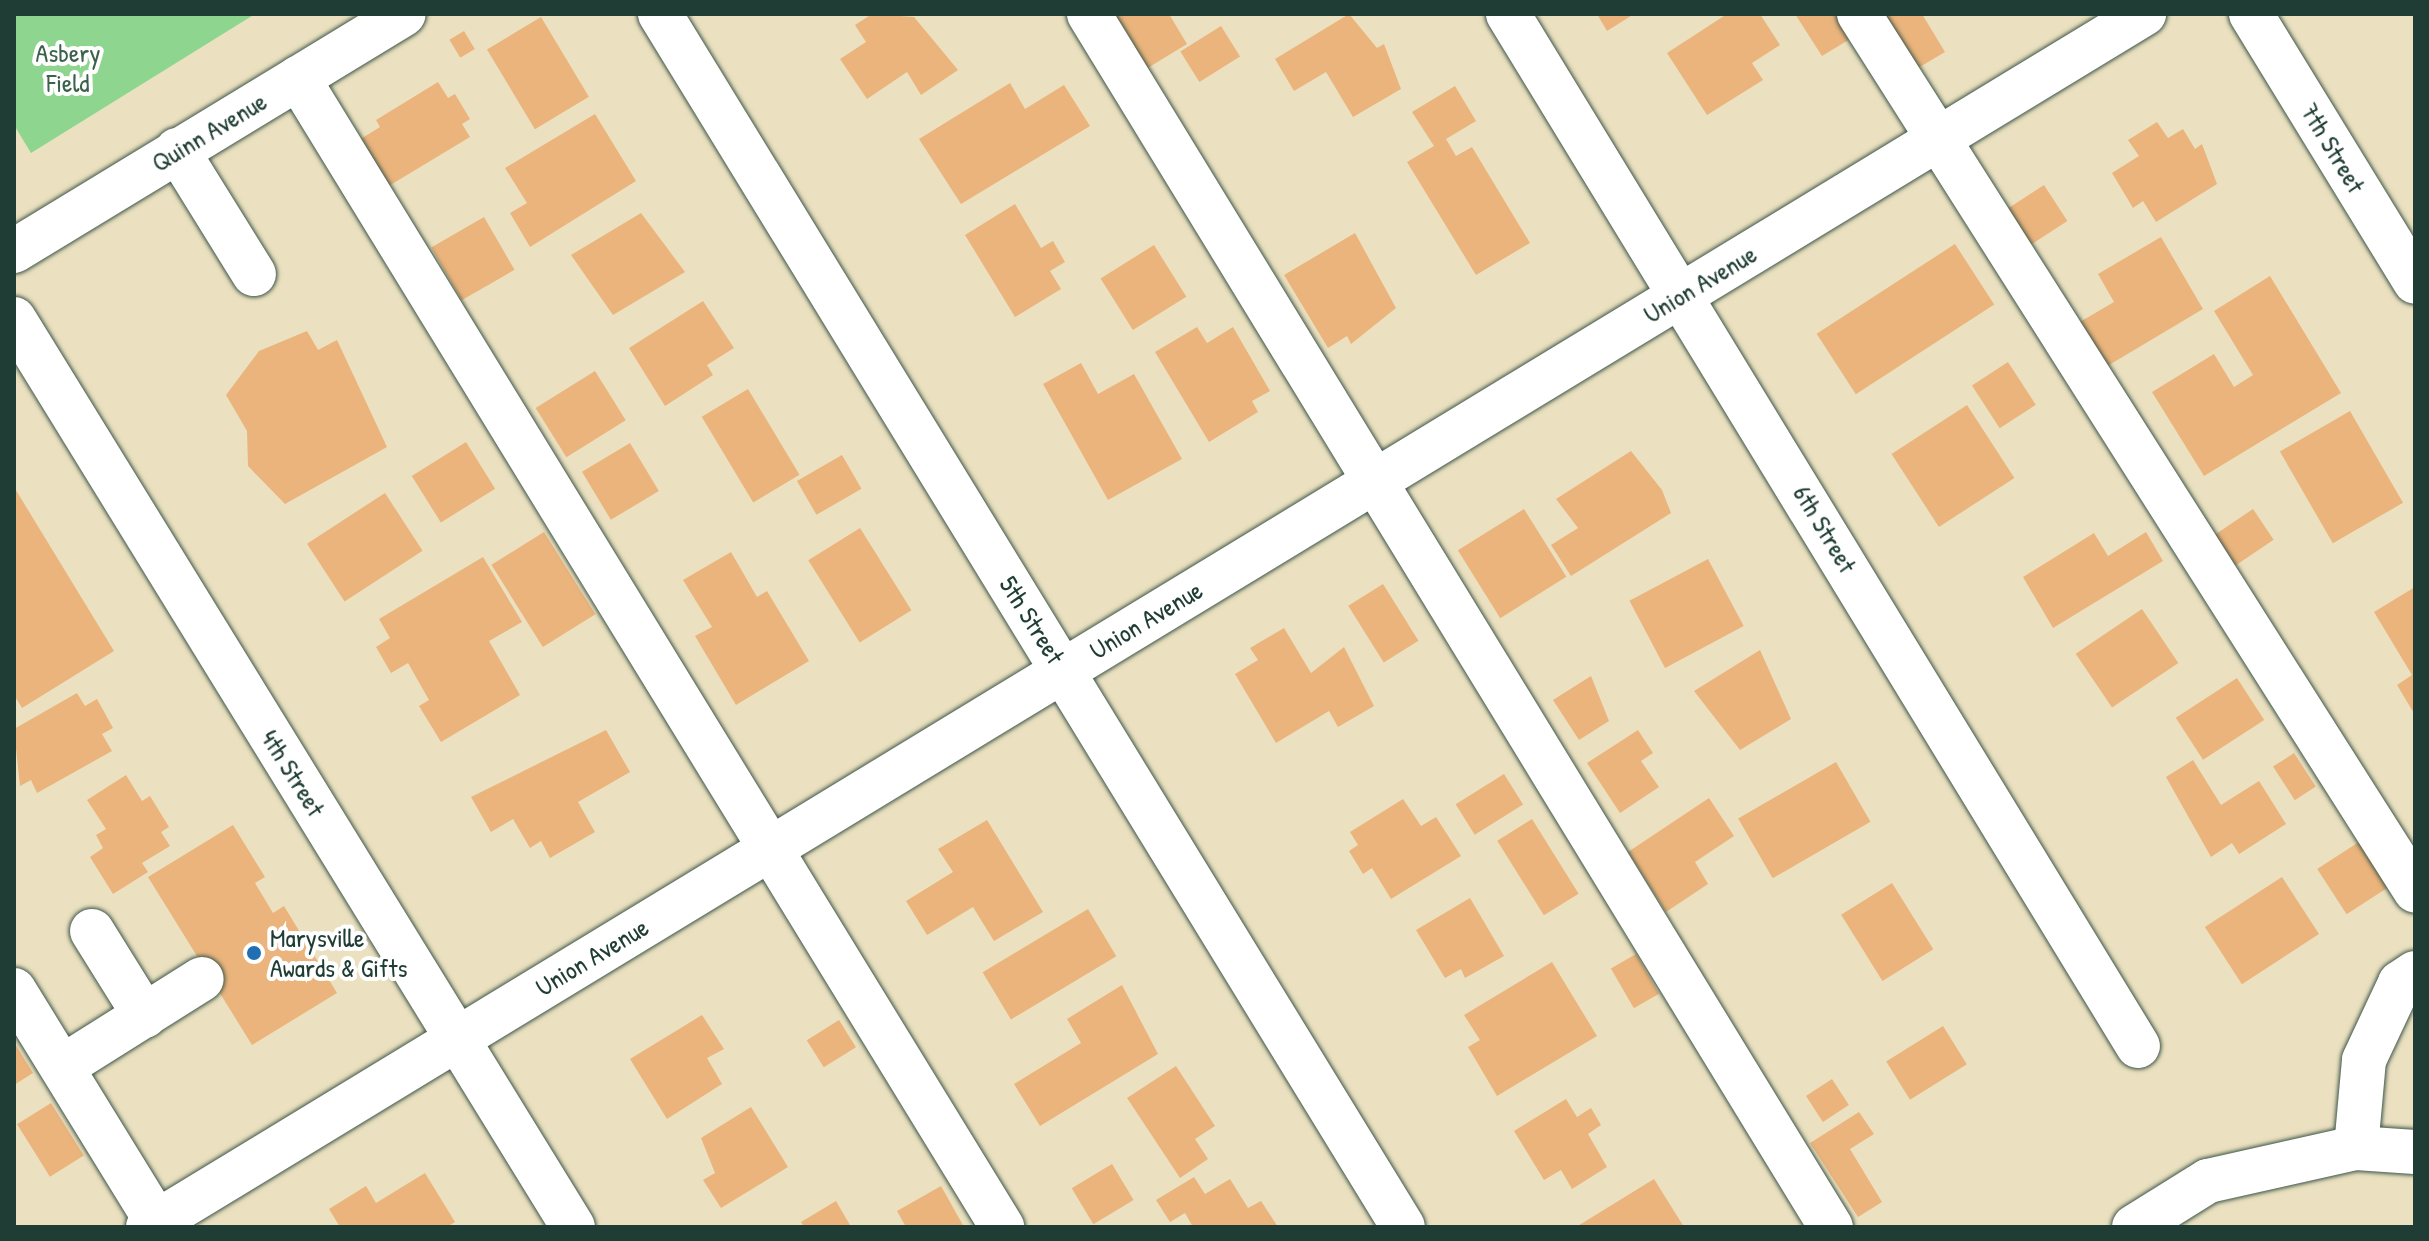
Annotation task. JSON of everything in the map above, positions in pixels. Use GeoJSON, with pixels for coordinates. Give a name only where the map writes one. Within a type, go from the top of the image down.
{"type":"FeatureCollection","features":[{"type":"Feature","properties":{"kind":"street","name":"Quinn Avenue"},"geometry":{"type":"LineString","coordinates":[[14,251],[404,14]]}},
{"type":"Feature","properties":{"kind":"street","name":"5th Street"},"geometry":{"type":"LineString","coordinates":[[660,14],[1403,1227]]}},
{"type":"Feature","properties":{"kind":"street"},"geometry":{"type":"LineString","coordinates":[[1089,14],[1831,1227]]}},
{"type":"Feature","properties":{"kind":"street","name":"6th Street"},"geometry":{"type":"LineString","coordinates":[[1508,14],[1683,294],[2138,1046]]}},
{"type":"Feature","properties":{"kind":"street"},"geometry":{"type":"LineString","coordinates":[[1859,14],[1936,140],[2415,890]]}},
{"type":"Feature","properties":{"kind":"street","name":"Union Avenue"},"geometry":{"type":"LineString","coordinates":[[155,1225],[2144,14]]}},
{"type":"Feature","properties":{"kind":"street","name":"7th Street"},"geometry":{"type":"LineString","coordinates":[[2251,14],[2415,282]]}},
{"type":"Feature","properties":{"kind":"street"},"geometry":{"type":"LineString","coordinates":[[298,78],[1002,1227]]}},
{"type":"Feature","properties":{"kind":"street"},"geometry":{"type":"LineString","coordinates":[[177,150],[254,274]]}},
{"type":"Feature","properties":{"kind":"street","name":"4th Street"},"geometry":{"type":"LineString","coordinates":[[14,319],[573,1227]]}},
{"type":"Feature","properties":{"kind":"street"},"geometry":{"type":"LineString","coordinates":[[92,931],[145,1016]]}},
{"type":"Feature","properties":{"kind":"street"},"geometry":{"type":"LineString","coordinates":[[2356,1148],[2364,1060],[2400,983],[2415,973]]}},
{"type":"Feature","properties":{"kind":"street"},"geometry":{"type":"LineString","coordinates":[[62,1067],[202,979]]}},
{"type":"Feature","properties":{"kind":"street"},"geometry":{"type":"LineString","coordinates":[[14,990],[155,1225]]}},
{"type":"Feature","properties":{"kind":"street"},"geometry":{"type":"LineString","coordinates":[[2134,1227],[2208,1181],[2356,1148],[2415,1152]]}},
{"type":"Feature","properties":{"kind":"green space","name":"Asbery Field"},"geometry":{"type":"Polygon","coordinates":[[[14,14],[255,14],[31,153],[14,125],[14,14]]]}},
{"type":"Feature","properties":{"kind":"building"},"geometry":{"type":"Polygon","coordinates":[[[872,14],[914,17],[958,70],[921,95],[907,72],[867,99],[840,59],[866,42],[855,25],[872,14]]]}},
{"type":"Feature","properties":{"kind":"building"},"geometry":{"type":"Polygon","coordinates":[[[1112,14],[1169,14],[1187,44],[1146,69],[1112,14]]]}},
{"type":"Feature","properties":{"kind":"building"},"geometry":{"type":"Polygon","coordinates":[[[1349,14],[1377,48],[1384,44],[1401,89],[1353,117],[1326,72],[1294,91],[1275,59],[1349,14]]]}},
{"type":"Feature","properties":{"kind":"building"},"geometry":{"type":"Polygon","coordinates":[[[1597,14],[1634,14],[1607,31],[1597,14]]]}},
{"type":"Feature","properties":{"kind":"building"},"geometry":{"type":"Polygon","coordinates":[[[1727,14],[1760,14],[1780,45],[1752,63],[1763,80],[1707,115],[1667,53],[1727,14]]]}},
{"type":"Feature","properties":{"kind":"building"},"geometry":{"type":"Polygon","coordinates":[[[1795,14],[1841,14],[1855,36],[1822,56],[1795,14]]]}},
{"type":"Feature","properties":{"kind":"building"},"geometry":{"type":"Polygon","coordinates":[[[1877,14],[1922,14],[1945,52],[1913,71],[1877,14]]]}},
{"type":"Feature","properties":{"kind":"building"},"geometry":{"type":"Polygon","coordinates":[[[541,17],[589,97],[535,129],[487,49],[541,17]]]}},
{"type":"Feature","properties":{"kind":"building"},"geometry":{"type":"Polygon","coordinates":[[[1221,26],[1240,57],[1199,82],[1180,51],[1221,26]]]}},
{"type":"Feature","properties":{"kind":"building"},"geometry":{"type":"Polygon","coordinates":[[[464,31],[475,49],[460,58],[449,40],[464,31]]]}},
{"type":"Feature","properties":{"kind":"building"},"geometry":{"type":"Polygon","coordinates":[[[438,82],[448,98],[455,94],[470,119],[462,124],[470,137],[387,187],[359,140],[380,127],[376,120],[438,82]]]}},
{"type":"Feature","properties":{"kind":"building"},"geometry":{"type":"Polygon","coordinates":[[[1010,83],[1025,109],[1064,85],[1090,126],[961,204],[919,139],[1010,83]]]}},
{"type":"Feature","properties":{"kind":"building"},"geometry":{"type":"Polygon","coordinates":[[[1455,86],[1476,121],[1446,139],[1456,156],[1472,147],[1530,243],[1476,275],[1407,162],[1434,146],[1412,112],[1455,86]]]}},
{"type":"Feature","properties":{"kind":"building"},"geometry":{"type":"Polygon","coordinates":[[[595,114],[636,181],[530,247],[510,213],[527,203],[505,168],[595,114]]]}},
{"type":"Feature","properties":{"kind":"building"},"geometry":{"type":"Polygon","coordinates":[[[2157,122],[2168,138],[2183,129],[2195,149],[2202,144],[2217,184],[2156,222],[2143,201],[2133,208],[2112,173],[2139,156],[2128,140],[2157,122]]]}},
{"type":"Feature","properties":{"kind":"building"},"geometry":{"type":"Polygon","coordinates":[[[2044,185],[2067,221],[2030,246],[2006,210],[2044,185]]]}},
{"type":"Feature","properties":{"kind":"building"},"geometry":{"type":"Polygon","coordinates":[[[1015,204],[1041,248],[1053,241],[1065,262],[1050,271],[1061,289],[1015,317],[965,235],[1015,204]]]}},
{"type":"Feature","properties":{"kind":"building"},"geometry":{"type":"Polygon","coordinates":[[[641,213],[685,272],[613,315],[571,255],[641,213]]]}},
{"type":"Feature","properties":{"kind":"building"},"geometry":{"type":"Polygon","coordinates":[[[484,217],[514,270],[462,300],[431,248],[484,217]]]}},
{"type":"Feature","properties":{"kind":"building"},"geometry":{"type":"Polygon","coordinates":[[[1355,233],[1396,308],[1351,344],[1347,336],[1328,348],[1284,275],[1355,233]]]}},
{"type":"Feature","properties":{"kind":"building"},"geometry":{"type":"Polygon","coordinates":[[[2161,237],[2203,309],[2099,371],[2073,326],[2114,302],[2098,274],[2161,237]]]}},
{"type":"Feature","properties":{"kind":"building"},"geometry":{"type":"Polygon","coordinates":[[[1955,244],[1994,304],[1856,394],[1817,334],[1955,244]]]}},
{"type":"Feature","properties":{"kind":"building"},"geometry":{"type":"Polygon","coordinates":[[[1154,245],[1186,297],[1133,330],[1101,278],[1154,245]]]}},
{"type":"Feature","properties":{"kind":"building"},"geometry":{"type":"Polygon","coordinates":[[[2270,276],[2341,393],[2204,476],[2152,392],[2214,354],[2234,387],[2253,375],[2214,311],[2270,276]]]}},
{"type":"Feature","properties":{"kind":"building"},"geometry":{"type":"Polygon","coordinates":[[[703,301],[734,348],[707,365],[713,375],[665,406],[629,348],[703,301]]]}},
{"type":"Feature","properties":{"kind":"building"},"geometry":{"type":"Polygon","coordinates":[[[1197,327],[1207,343],[1233,327],[1270,391],[1252,401],[1258,412],[1209,442],[1155,352],[1197,327]]]}},
{"type":"Feature","properties":{"kind":"building"},"geometry":{"type":"Polygon","coordinates":[[[307,331],[318,350],[337,340],[387,447],[285,504],[248,466],[247,431],[226,395],[259,351],[307,331]]]}},
{"type":"Feature","properties":{"kind":"building"},"geometry":{"type":"Polygon","coordinates":[[[2008,362],[2036,405],[2000,428],[1972,385],[2008,362]]]}},
{"type":"Feature","properties":{"kind":"building"},"geometry":{"type":"Polygon","coordinates":[[[1081,363],[1098,394],[1134,374],[1182,459],[1108,500],[1043,384],[1081,363]]]}},
{"type":"Feature","properties":{"kind":"building"},"geometry":{"type":"Polygon","coordinates":[[[595,371],[626,420],[566,457],[536,408],[595,371]]]}},
{"type":"Feature","properties":{"kind":"building"},"geometry":{"type":"Polygon","coordinates":[[[748,389],[800,475],[753,503],[702,417],[748,389]]]}},
{"type":"Feature","properties":{"kind":"building"},"geometry":{"type":"Polygon","coordinates":[[[1967,405],[2014,478],[1939,527],[1892,454],[1967,405]]]}},
{"type":"Feature","properties":{"kind":"building"},"geometry":{"type":"Polygon","coordinates":[[[2350,411],[2403,503],[2333,543],[2280,452],[2350,411]]]}},
{"type":"Feature","properties":{"kind":"building"},"geometry":{"type":"Polygon","coordinates":[[[466,442],[495,489],[441,523],[412,476],[466,442]]]}},
{"type":"Feature","properties":{"kind":"building"},"geometry":{"type":"Polygon","coordinates":[[[630,443],[659,491],[611,520],[582,472],[630,443]]]}},
{"type":"Feature","properties":{"kind":"building"},"geometry":{"type":"Polygon","coordinates":[[[1631,451],[1662,490],[1671,513],[1571,576],[1551,545],[1578,528],[1556,499],[1631,451]]]}},
{"type":"Feature","properties":{"kind":"building"},"geometry":{"type":"Polygon","coordinates":[[[842,455],[862,489],[816,515],[797,481],[842,455]]]}},
{"type":"Feature","properties":{"kind":"building"},"geometry":{"type":"Polygon","coordinates":[[[14,487],[114,651],[22,708],[14,695],[14,487]]]}},
{"type":"Feature","properties":{"kind":"building"},"geometry":{"type":"Polygon","coordinates":[[[385,493],[423,551],[345,602],[307,544],[385,493]]]}},
{"type":"Feature","properties":{"kind":"building"},"geometry":{"type":"Polygon","coordinates":[[[1524,509],[1566,577],[1500,618],[1458,550],[1524,509]]]}},
{"type":"Feature","properties":{"kind":"building"},"geometry":{"type":"Polygon","coordinates":[[[2253,509],[2274,540],[2235,566],[2214,535],[2253,509]]]}},
{"type":"Feature","properties":{"kind":"building"},"geometry":{"type":"Polygon","coordinates":[[[860,528],[911,610],[860,643],[808,560],[860,528]]]}},
{"type":"Feature","properties":{"kind":"building"},"geometry":{"type":"Polygon","coordinates":[[[544,532],[595,614],[543,647],[491,565],[544,532]]]}},
{"type":"Feature","properties":{"kind":"building"},"geometry":{"type":"Polygon","coordinates":[[[2146,532],[2163,561],[2053,628],[2023,577],[2094,533],[2108,556],[2146,532]]]}},
{"type":"Feature","properties":{"kind":"building"},"geometry":{"type":"Polygon","coordinates":[[[731,552],[757,597],[767,591],[809,661],[736,705],[695,636],[712,627],[683,580],[731,552]]]}},
{"type":"Feature","properties":{"kind":"building"},"geometry":{"type":"Polygon","coordinates":[[[483,557],[522,622],[489,641],[520,695],[441,742],[419,706],[429,700],[408,663],[391,673],[376,647],[390,638],[379,619],[483,557]]]}},
{"type":"Feature","properties":{"kind":"building"},"geometry":{"type":"Polygon","coordinates":[[[1708,559],[1744,626],[1665,668],[1629,601],[1708,559]]]}},
{"type":"Feature","properties":{"kind":"building"},"geometry":{"type":"Polygon","coordinates":[[[1383,584],[1419,641],[1384,663],[1348,606],[1383,584]]]}},
{"type":"Feature","properties":{"kind":"building"},"geometry":{"type":"Polygon","coordinates":[[[2415,587],[2415,715],[2397,685],[2412,675],[2374,612],[2415,587]]]}},
{"type":"Feature","properties":{"kind":"building"},"geometry":{"type":"Polygon","coordinates":[[[2142,609],[2178,663],[2112,708],[2076,654],[2142,609]]]}},
{"type":"Feature","properties":{"kind":"building"},"geometry":{"type":"Polygon","coordinates":[[[1284,628],[1311,673],[1344,647],[1374,706],[1338,727],[1329,711],[1276,743],[1235,674],[1258,660],[1250,648],[1284,628]]]}},
{"type":"Feature","properties":{"kind":"building"},"geometry":{"type":"Polygon","coordinates":[[[1760,650],[1791,719],[1740,750],[1694,691],[1760,650]]]}},
{"type":"Feature","properties":{"kind":"building"},"geometry":{"type":"Polygon","coordinates":[[[1591,676],[1609,721],[1579,740],[1553,700],[1591,676]]]}},
{"type":"Feature","properties":{"kind":"building"},"geometry":{"type":"Polygon","coordinates":[[[2237,678],[2264,720],[2203,760],[2176,718],[2237,678]]]}},
{"type":"Feature","properties":{"kind":"building"},"geometry":{"type":"Polygon","coordinates":[[[77,693],[85,706],[97,699],[113,728],[102,734],[112,751],[37,793],[31,780],[20,786],[14,729],[77,693]]]}},
{"type":"Feature","properties":{"kind":"building"},"geometry":{"type":"Polygon","coordinates":[[[606,730],[630,772],[578,802],[595,832],[550,858],[541,841],[530,848],[513,819],[491,832],[471,797],[606,730]]]}},
{"type":"Feature","properties":{"kind":"building"},"geometry":{"type":"Polygon","coordinates":[[[1638,730],[1653,753],[1641,761],[1659,787],[1620,813],[1587,763],[1638,730]]]}},
{"type":"Feature","properties":{"kind":"building"},"geometry":{"type":"Polygon","coordinates":[[[2294,753],[2316,787],[2295,800],[2273,767],[2294,753]]]}},
{"type":"Feature","properties":{"kind":"building"},"geometry":{"type":"Polygon","coordinates":[[[2193,760],[2221,805],[2259,781],[2286,824],[2239,854],[2232,843],[2211,857],[2166,777],[2193,760]]]}},
{"type":"Feature","properties":{"kind":"building"},"geometry":{"type":"Polygon","coordinates":[[[1836,762],[1870,822],[1773,878],[1738,818],[1836,762]]]}},
{"type":"Feature","properties":{"kind":"building"},"geometry":{"type":"Polygon","coordinates":[[[1504,774],[1523,805],[1475,835],[1456,804],[1504,774]]]}},
{"type":"Feature","properties":{"kind":"building"},"geometry":{"type":"Polygon","coordinates":[[[126,775],[142,801],[150,796],[169,827],[161,832],[170,846],[142,863],[148,872],[113,894],[90,857],[103,848],[96,835],[106,829],[87,800],[126,775]]]}},
{"type":"Feature","properties":{"kind":"building"},"geometry":{"type":"Polygon","coordinates":[[[1709,798],[1734,836],[1695,862],[1708,884],[1666,912],[1628,852],[1709,798]]]}},
{"type":"Feature","properties":{"kind":"building"},"geometry":{"type":"Polygon","coordinates":[[[1403,799],[1421,826],[1436,817],[1461,856],[1391,899],[1372,868],[1363,874],[1349,851],[1358,845],[1350,832],[1403,799]]]}},
{"type":"Feature","properties":{"kind":"building"},"geometry":{"type":"Polygon","coordinates":[[[1532,819],[1579,894],[1544,915],[1497,841],[1532,819]]]}},
{"type":"Feature","properties":{"kind":"building"},"geometry":{"type":"Polygon","coordinates":[[[987,820],[1043,912],[994,941],[973,907],[927,935],[906,901],[953,872],[938,849],[987,820]]]}},
{"type":"Feature","properties":{"kind":"building","name":"Marysville Awards & Gifts"},"geometry":{"type":"Polygon","coordinates":[[[233,825],[265,877],[255,883],[273,913],[284,906],[337,993],[252,1045],[148,877],[233,825]]]}},
{"type":"Feature","properties":{"kind":"building"},"geometry":{"type":"Polygon","coordinates":[[[2365,838],[2394,883],[2347,914],[2317,869],[2365,838]]]}},
{"type":"Feature","properties":{"kind":"building"},"geometry":{"type":"Polygon","coordinates":[[[2282,877],[2319,934],[2242,984],[2205,927],[2282,877]]]}},
{"type":"Feature","properties":{"kind":"building"},"geometry":{"type":"Polygon","coordinates":[[[1892,883],[1933,949],[1882,981],[1841,915],[1892,883]]]}},
{"type":"Feature","properties":{"kind":"building"},"geometry":{"type":"Polygon","coordinates":[[[1470,898],[1504,956],[1465,978],[1461,969],[1445,978],[1416,930],[1470,898]]]}},
{"type":"Feature","properties":{"kind":"building"},"geometry":{"type":"Polygon","coordinates":[[[1088,909],[1116,956],[1011,1019],[983,972],[1088,909]]]}},
{"type":"Feature","properties":{"kind":"building"},"geometry":{"type":"Polygon","coordinates":[[[1636,954],[1659,994],[1634,1008],[1611,968],[1636,954]]]}},
{"type":"Feature","properties":{"kind":"building"},"geometry":{"type":"Polygon","coordinates":[[[1552,962],[1597,1036],[1497,1096],[1468,1047],[1480,1040],[1464,1015],[1552,962]]]}},
{"type":"Feature","properties":{"kind":"building"},"geometry":{"type":"Polygon","coordinates":[[[1122,985],[1158,1054],[1040,1126],[1014,1084],[1081,1043],[1067,1019],[1122,985]]]}},
{"type":"Feature","properties":{"kind":"building"},"geometry":{"type":"Polygon","coordinates":[[[702,1015],[724,1049],[707,1058],[722,1084],[667,1119],[630,1059],[702,1015]]]}},
{"type":"Feature","properties":{"kind":"building"},"geometry":{"type":"Polygon","coordinates":[[[839,1020],[856,1047],[824,1067],[807,1040],[839,1020]]]}},
{"type":"Feature","properties":{"kind":"building"},"geometry":{"type":"Polygon","coordinates":[[[1943,1026],[1967,1064],[1910,1100],[1886,1062],[1943,1026]]]}},
{"type":"Feature","properties":{"kind":"building"},"geometry":{"type":"Polygon","coordinates":[[[14,1042],[33,1073],[14,1085],[14,1042]]]}},
{"type":"Feature","properties":{"kind":"building"},"geometry":{"type":"Polygon","coordinates":[[[1176,1066],[1215,1126],[1195,1139],[1208,1159],[1180,1178],[1127,1098],[1176,1066]]]}},
{"type":"Feature","properties":{"kind":"building"},"geometry":{"type":"Polygon","coordinates":[[[1832,1079],[1849,1105],[1823,1122],[1806,1096],[1832,1079]]]}},
{"type":"Feature","properties":{"kind":"building"},"geometry":{"type":"Polygon","coordinates":[[[1566,1099],[1577,1117],[1591,1108],[1601,1125],[1588,1134],[1607,1167],[1572,1189],[1561,1170],[1544,1180],[1514,1131],[1566,1099]]]}},
{"type":"Feature","properties":{"kind":"building"},"geometry":{"type":"Polygon","coordinates":[[[51,1103],[84,1156],[50,1177],[17,1124],[51,1103]]]}},
{"type":"Feature","properties":{"kind":"building"},"geometry":{"type":"Polygon","coordinates":[[[751,1107],[788,1167],[721,1208],[703,1180],[715,1173],[701,1138],[751,1107]]]}},
{"type":"Feature","properties":{"kind":"building"},"geometry":{"type":"Polygon","coordinates":[[[1859,1112],[1874,1134],[1850,1149],[1882,1202],[1858,1217],[1810,1143],[1859,1112]]]}},
{"type":"Feature","properties":{"kind":"building"},"geometry":{"type":"Polygon","coordinates":[[[1112,1164],[1134,1200],[1093,1224],[1072,1188],[1112,1164]]]}},
{"type":"Feature","properties":{"kind":"building"},"geometry":{"type":"Polygon","coordinates":[[[425,1173],[455,1222],[447,1227],[340,1227],[329,1209],[366,1186],[376,1203],[425,1173]]]}},
{"type":"Feature","properties":{"kind":"building"},"geometry":{"type":"Polygon","coordinates":[[[1194,1177],[1205,1194],[1230,1179],[1248,1208],[1261,1201],[1278,1227],[1193,1227],[1185,1213],[1170,1222],[1156,1200],[1194,1177]]]}},
{"type":"Feature","properties":{"kind":"building"},"geometry":{"type":"Polygon","coordinates":[[[1654,1179],[1684,1227],[1576,1227],[1654,1179]]]}},
{"type":"Feature","properties":{"kind":"building"},"geometry":{"type":"Polygon","coordinates":[[[941,1186],[964,1227],[906,1227],[897,1211],[941,1186]]]}},
{"type":"Feature","properties":{"kind":"building"},"geometry":{"type":"Polygon","coordinates":[[[836,1201],[850,1225],[804,1227],[801,1222],[836,1201]]]}},
{"type":"Feature","properties":{"kind":"place","name":"Marysville Awards & Gifts"},"geometry":{"type":"Point","coordinates":[254,953]}}]}
